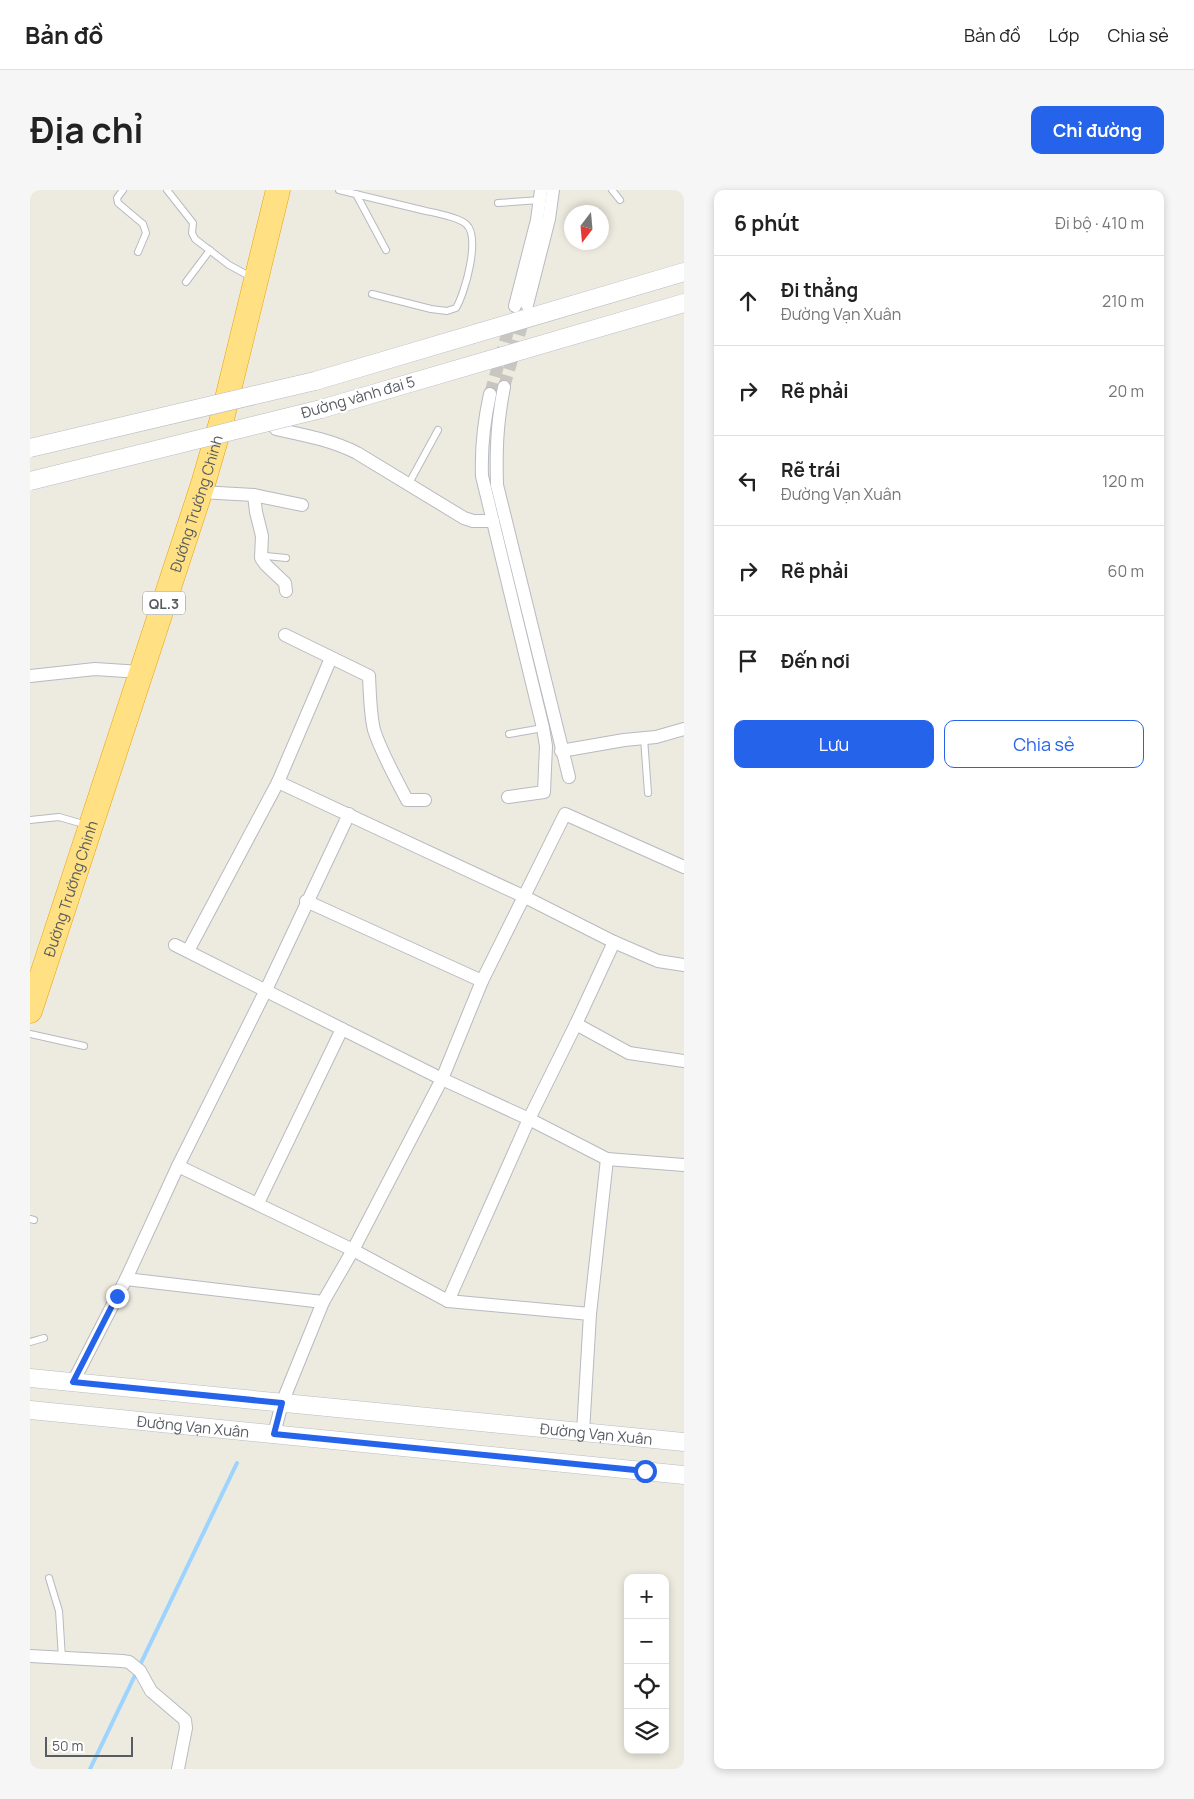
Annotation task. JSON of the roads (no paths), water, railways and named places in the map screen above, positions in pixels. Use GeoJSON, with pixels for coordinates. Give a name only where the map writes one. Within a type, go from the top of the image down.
{"type":"FeatureCollection","features":[{"type":"Feature","properties":{"kind":"highway","name":"Đường Trường Chinh"},"geometry":{"type":"LineString","coordinates":[[31,1002],[200,492],[222,419],[278,190]]}},
{"type":"Feature","properties":{"kind":"main road","name":"Đường vành đai 5"},"geometry":{"type":"LineString","coordinates":[[30,448],[315,381],[684,272]]}},
{"type":"Feature","properties":{"kind":"main road","name":"Đường vành đai 5"},"geometry":{"type":"LineString","coordinates":[[30,480],[321,408],[684,302]]}},
{"type":"Feature","properties":{"kind":"main road","name":"Đường Vạn Xuân"},"geometry":{"type":"LineString","coordinates":[[30,1378],[684,1442]]}},
{"type":"Feature","properties":{"kind":"main road","name":"Đường Vạn Xuân"},"geometry":{"type":"LineString","coordinates":[[30,1410],[684,1475]]}},
{"type":"Feature","properties":{"kind":"street"},"geometry":{"type":"LineString","coordinates":[[540,195],[521,306],[549,219],[553,190]]}},
{"type":"Feature","properties":{"kind":"street"},"geometry":{"type":"LineString","coordinates":[[504,387],[498,418],[496,446],[498,485],[561,751],[569,777]]}},
{"type":"Feature","properties":{"kind":"street"},"geometry":{"type":"LineString","coordinates":[[490,394],[481,453],[482,476],[546,746],[544,792],[508,797]]}},
{"type":"Feature","properties":{"kind":"street"},"geometry":{"type":"LineString","coordinates":[[276,429],[323,439],[340,445],[464,518],[473,521],[493,521]]}},
{"type":"Feature","properties":{"kind":"street"},"geometry":{"type":"LineString","coordinates":[[200,492],[254,495],[302,505]]}},
{"type":"Feature","properties":{"kind":"street"},"geometry":{"type":"LineString","coordinates":[[254,495],[262,536],[261,558],[285,583],[286,591]]}},
{"type":"Feature","properties":{"kind":"street"},"geometry":{"type":"LineString","coordinates":[[285,634],[369,676],[374,730],[407,800],[425,800]]}},
{"type":"Feature","properties":{"kind":"street"},"geometry":{"type":"LineString","coordinates":[[188,951],[278,782],[332,658]]}},
{"type":"Feature","properties":{"kind":"street"},"geometry":{"type":"LineString","coordinates":[[30,676],[95,668],[141,672]]}},
{"type":"Feature","properties":{"kind":"street"},"geometry":{"type":"LineString","coordinates":[[561,751],[656,737],[684,728]]}},
{"type":"Feature","properties":{"kind":"street"},"geometry":{"type":"LineString","coordinates":[[278,782],[525,897],[614,942],[658,961],[684,964]]}},
{"type":"Feature","properties":{"kind":"street"},"geometry":{"type":"LineString","coordinates":[[73,1382],[126,1279],[178,1166],[266,990],[306,900],[348,814]]}},
{"type":"Feature","properties":{"kind":"street"},"geometry":{"type":"LineString","coordinates":[[274,1434],[282,1403],[323,1302],[353,1250],[442,1079],[482,981],[565,814],[684,867]]}},
{"type":"Feature","properties":{"kind":"street"},"geometry":{"type":"LineString","coordinates":[[306,900],[482,981]]}},
{"type":"Feature","properties":{"kind":"street"},"geometry":{"type":"LineString","coordinates":[[448,1301],[529,1118],[614,942]]}},
{"type":"Feature","properties":{"kind":"street"},"geometry":{"type":"LineString","coordinates":[[175,944],[442,1079],[529,1118],[607,1159],[684,1166]]}},
{"type":"Feature","properties":{"kind":"street"},"geometry":{"type":"LineString","coordinates":[[576,1024],[629,1053],[684,1061]]}},
{"type":"Feature","properties":{"kind":"street"},"geometry":{"type":"LineString","coordinates":[[258,1203],[342,1029]]}},
{"type":"Feature","properties":{"kind":"street"},"geometry":{"type":"LineString","coordinates":[[583,1432],[590,1314],[607,1159]]}},
{"type":"Feature","properties":{"kind":"street"},"geometry":{"type":"LineString","coordinates":[[178,1166],[353,1250],[448,1301],[590,1314]]}},
{"type":"Feature","properties":{"kind":"street"},"geometry":{"type":"LineString","coordinates":[[126,1279],[323,1302]]}},
{"type":"Feature","properties":{"kind":"street"},"geometry":{"type":"LineString","coordinates":[[30,1656],[129,1662],[137,1669],[152,1691],[185,1720],[186,1728],[178,1769]]}},
{"type":"Feature","properties":{"kind":"lane"},"geometry":{"type":"LineString","coordinates":[[122,190],[117,198],[118,203],[143,224],[146,233],[138,252]]}},
{"type":"Feature","properties":{"kind":"lane"},"geometry":{"type":"LineString","coordinates":[[166,190],[194,223],[192,234],[195,239],[229,265],[256,280]]}},
{"type":"Feature","properties":{"kind":"lane"},"geometry":{"type":"LineString","coordinates":[[339,190],[446,216],[466,223],[470,230],[472,247],[470,268],[462,298],[456,308],[447,311],[431,309],[372,294]]}},
{"type":"Feature","properties":{"kind":"lane"},"geometry":{"type":"LineString","coordinates":[[612,190],[620,200]]}},
{"type":"Feature","properties":{"kind":"lane"},"geometry":{"type":"LineString","coordinates":[[356,194],[386,250]]}},
{"type":"Feature","properties":{"kind":"lane"},"geometry":{"type":"LineString","coordinates":[[498,203],[540,195]]}},
{"type":"Feature","properties":{"kind":"lane"},"geometry":{"type":"LineString","coordinates":[[186,282],[210,250]]}},
{"type":"Feature","properties":{"kind":"lane"},"geometry":{"type":"LineString","coordinates":[[408,484],[438,430]]}},
{"type":"Feature","properties":{"kind":"lane"},"geometry":{"type":"LineString","coordinates":[[261,550],[266,556],[286,558]]}},
{"type":"Feature","properties":{"kind":"lane"},"geometry":{"type":"LineString","coordinates":[[509,734],[543,728]]}},
{"type":"Feature","properties":{"kind":"lane"},"geometry":{"type":"LineString","coordinates":[[644,738],[648,794]]}},
{"type":"Feature","properties":{"kind":"lane"},"geometry":{"type":"LineString","coordinates":[[30,820],[59,817],[90,826]]}},
{"type":"Feature","properties":{"kind":"lane"},"geometry":{"type":"LineString","coordinates":[[30,1034],[84,1046]]}},
{"type":"Feature","properties":{"kind":"lane"},"geometry":{"type":"LineString","coordinates":[[30,1342],[44,1338]]}},
{"type":"Feature","properties":{"kind":"lane"},"geometry":{"type":"LineString","coordinates":[[49,1578],[59,1611],[62,1658]]}},
{"type":"Feature","properties":{"kind":"waterway"},"geometry":{"type":"LineString","coordinates":[[90,1769],[237,1463]]}},
{"type":"Feature","properties":{"kind":"tunnel"},"geometry":{"type":"LineString","coordinates":[[504,387],[525,315]]}},
{"type":"Feature","properties":{"kind":"tunnel"},"geometry":{"type":"LineString","coordinates":[[490,394],[512,317]]}}]}
